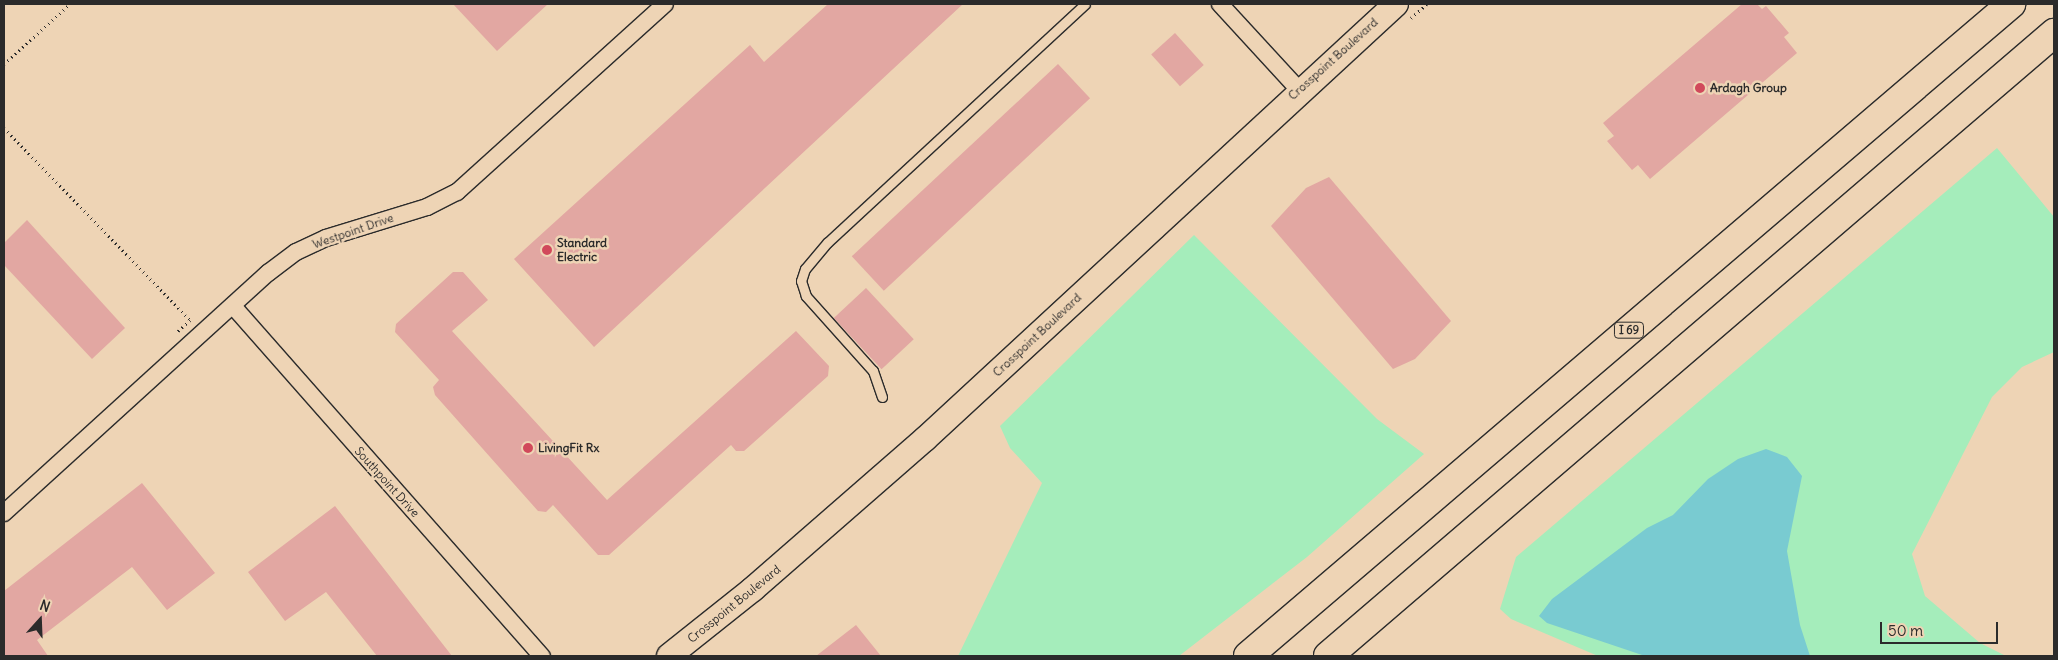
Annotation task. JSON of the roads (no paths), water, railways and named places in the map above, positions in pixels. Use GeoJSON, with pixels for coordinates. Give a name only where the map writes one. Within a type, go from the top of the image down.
{"type":"FeatureCollection","features":[{"type":"Feature","properties":{"kind":"highway","name":"I 69"},"geometry":{"type":"LineString","coordinates":[[1248,656],[2011,4]]}},
{"type":"Feature","properties":{"kind":"highway"},"geometry":{"type":"LineString","coordinates":[[1328,656],[2054,33]]}},
{"type":"Feature","properties":{"kind":"street","name":"Westpoint Drive"},"geometry":{"type":"LineString","coordinates":[[4,513],[232,306],[296,252],[326,238],[426,207],[457,192],[665,4]]}},
{"type":"Feature","properties":{"kind":"street"},"geometry":{"type":"LineString","coordinates":[[1220,4],[1299,90]]}},
{"type":"Feature","properties":{"kind":"street","name":"Crosspoint Boulevard"},"geometry":{"type":"LineString","coordinates":[[668,656],[753,589],[924,439],[1299,90],[1396,4]]}},
{"type":"Feature","properties":{"kind":"street","name":"Southpoint Drive"},"geometry":{"type":"LineString","coordinates":[[232,306],[542,656]]}},
{"type":"Feature","properties":{"kind":"lane"},"geometry":{"type":"LineString","coordinates":[[882,397],[872,371],[806,296],[801,281],[805,269],[828,242],[1085,4]]}},
{"type":"Feature","properties":{"kind":"water"},"geometry":{"type":"Polygon","coordinates":[[[1766,449],[1787,457],[1802,476],[1787,551],[1800,625],[1810,656],[1645,656],[1547,623],[1539,616],[1552,599],[1647,528],[1673,515],[1708,479],[1738,459],[1766,449]]]}},
{"type":"Feature","properties":{"kind":"place","name":"Ardagh Group"},"geometry":{"type":"Point","coordinates":[1700,88]}},
{"type":"Feature","properties":{"kind":"place","name":"Standard Electric"},"geometry":{"type":"Point","coordinates":[547,250]}},
{"type":"Feature","properties":{"kind":"place","name":"LivingFit Rx"},"geometry":{"type":"Point","coordinates":[528,448]}}]}
